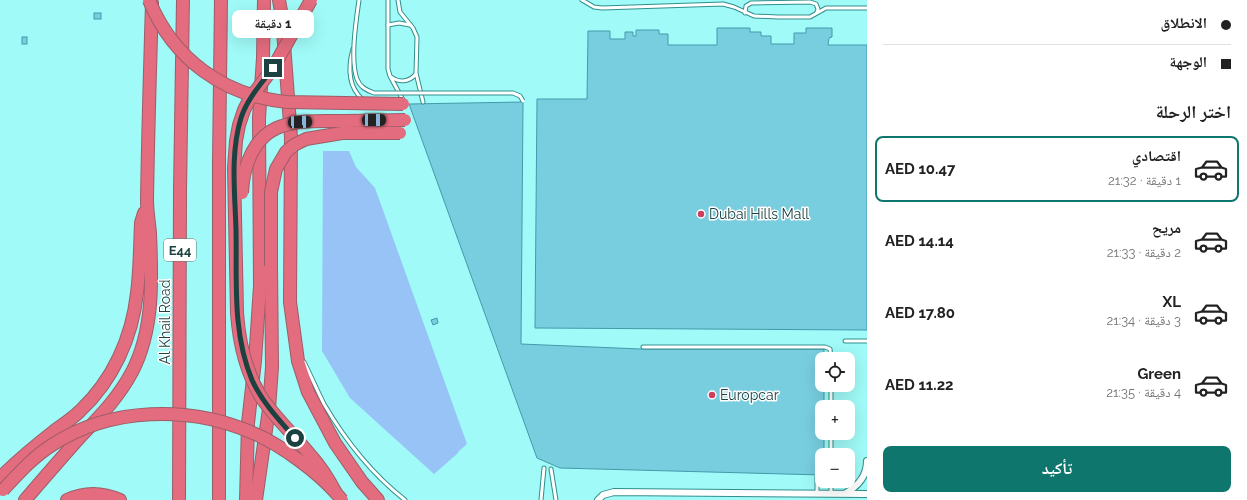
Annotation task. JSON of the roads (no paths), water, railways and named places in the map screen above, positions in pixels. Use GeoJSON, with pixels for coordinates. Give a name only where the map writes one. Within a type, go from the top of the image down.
{"type":"FeatureCollection","features":[{"type":"Feature","properties":{"kind":"highway"},"geometry":{"type":"LineString","coordinates":[[149,0],[155,15],[166,34],[200,69],[218,82],[271,101],[403,109]]}},
{"type":"Feature","properties":{"kind":"highway"},"geometry":{"type":"LineString","coordinates":[[28,497],[61,458],[110,406],[122,390],[140,352],[147,327],[150,309],[151,263],[147,202],[152,0]]}},
{"type":"Feature","properties":{"kind":"highway","name":"Al Khail Road"},"geometry":{"type":"LineString","coordinates":[[180,500],[180,190],[183,0]]}},
{"type":"Feature","properties":{"kind":"highway"},"geometry":{"type":"LineString","coordinates":[[219,500],[219,162],[221,0]]}},
{"type":"Feature","properties":{"kind":"highway"},"geometry":{"type":"LineString","coordinates":[[246,500],[248,423],[257,341],[260,286],[259,118],[263,58],[264,0]]}},
{"type":"Feature","properties":{"kind":"highway"},"geometry":{"type":"LineString","coordinates":[[279,0],[282,17],[291,137],[289,277],[298,361],[304,382],[335,443],[362,482],[378,500]]}},
{"type":"Feature","properties":{"kind":"highway"},"geometry":{"type":"LineString","coordinates":[[311,0],[273,68],[249,100],[242,118],[236,141],[234,159],[237,323],[241,343],[251,376],[266,403],[312,457],[339,496]]}},
{"type":"Feature","properties":{"kind":"highway"},"geometry":{"type":"LineString","coordinates":[[236,246],[245,168],[252,152],[267,135],[280,126],[300,122],[403,109]]}},
{"type":"Feature","properties":{"kind":"highway"},"geometry":{"type":"LineString","coordinates":[[256,500],[269,409],[272,366],[271,192],[276,169],[286,152],[302,140],[342,133],[400,133]]}},
{"type":"Feature","properties":{"kind":"highway"},"geometry":{"type":"LineString","coordinates":[[0,478],[22,457],[78,412],[101,388],[114,368],[124,346],[135,309],[138,292],[142,223],[147,202]]}},
{"type":"Feature","properties":{"kind":"highway"},"geometry":{"type":"LineString","coordinates":[[1,491],[39,454],[66,437],[85,428],[113,420],[140,415],[165,414],[212,419],[252,432],[291,454],[339,496]]}},
{"type":"Feature","properties":{"kind":"highway"},"geometry":{"type":"LineString","coordinates":[[67,500],[80,495],[95,494],[110,496],[120,500]]}},
{"type":"Feature","properties":{"kind":"street"},"geometry":{"type":"LineString","coordinates":[[845,494],[862,480],[867,466],[867,461]]}},
{"type":"Feature","properties":{"kind":"street"},"geometry":{"type":"LineString","coordinates":[[598,500],[603,495],[614,492],[867,494]]}},
{"type":"Feature","properties":{"kind":"lane"},"geometry":{"type":"LineString","coordinates":[[359,0],[354,47],[355,66],[358,80],[361,86],[367,90],[374,93],[513,93],[520,96],[523,101]]}},
{"type":"Feature","properties":{"kind":"lane"},"geometry":{"type":"LineString","coordinates":[[354,47],[351,56],[350,75],[351,82],[358,95],[363,101],[376,107],[403,109],[387,66],[388,0]]}},
{"type":"Feature","properties":{"kind":"lane"},"geometry":{"type":"LineString","coordinates":[[398,0],[400,12],[416,33],[416,73],[423,102]]}},
{"type":"Feature","properties":{"kind":"lane"},"geometry":{"type":"LineString","coordinates":[[582,0],[594,7],[602,8],[723,4],[758,17],[806,18],[826,8],[867,8]]}},
{"type":"Feature","properties":{"kind":"lane"},"geometry":{"type":"LineString","coordinates":[[745,12],[746,6],[751,2],[799,1],[810,1],[816,4],[818,9],[817,12]]}},
{"type":"Feature","properties":{"kind":"lane"},"geometry":{"type":"LineString","coordinates":[[388,25],[399,23],[410,25]]}},
{"type":"Feature","properties":{"kind":"lane"},"geometry":{"type":"LineString","coordinates":[[390,76],[396,80],[404,81],[411,79],[416,73]]}},
{"type":"Feature","properties":{"kind":"lane"},"geometry":{"type":"LineString","coordinates":[[844,341],[867,341]]}},
{"type":"Feature","properties":{"kind":"lane"},"geometry":{"type":"LineString","coordinates":[[295,343],[321,397],[341,430],[369,466],[404,500]]}},
{"type":"Feature","properties":{"kind":"lane"},"geometry":{"type":"LineString","coordinates":[[643,347],[825,346],[830,352]]}},
{"type":"Feature","properties":{"kind":"lane"},"geometry":{"type":"LineString","coordinates":[[541,500],[544,468]]}},
{"type":"Feature","properties":{"kind":"lane"},"geometry":{"type":"LineString","coordinates":[[551,469],[556,500]]}},
{"type":"Feature","properties":{"kind":"lane"},"geometry":{"type":"LineString","coordinates":[[817,488],[817,493]]}},
{"type":"Feature","properties":{"kind":"lane"},"geometry":{"type":"LineString","coordinates":[[831,488],[831,494]]}},
{"type":"Feature","properties":{"kind":"water"},"geometry":{"type":"Polygon","coordinates":[[[323,151],[349,151],[356,167],[375,188],[467,444],[434,474],[350,398],[322,351],[323,151]]]}},
{"type":"Feature","properties":{"kind":"place","name":"Dubai Hills Mall"},"geometry":{"type":"Point","coordinates":[701,214]}},
{"type":"Feature","properties":{"kind":"place","name":"Europcar"},"geometry":{"type":"Point","coordinates":[712,395]}}]}
